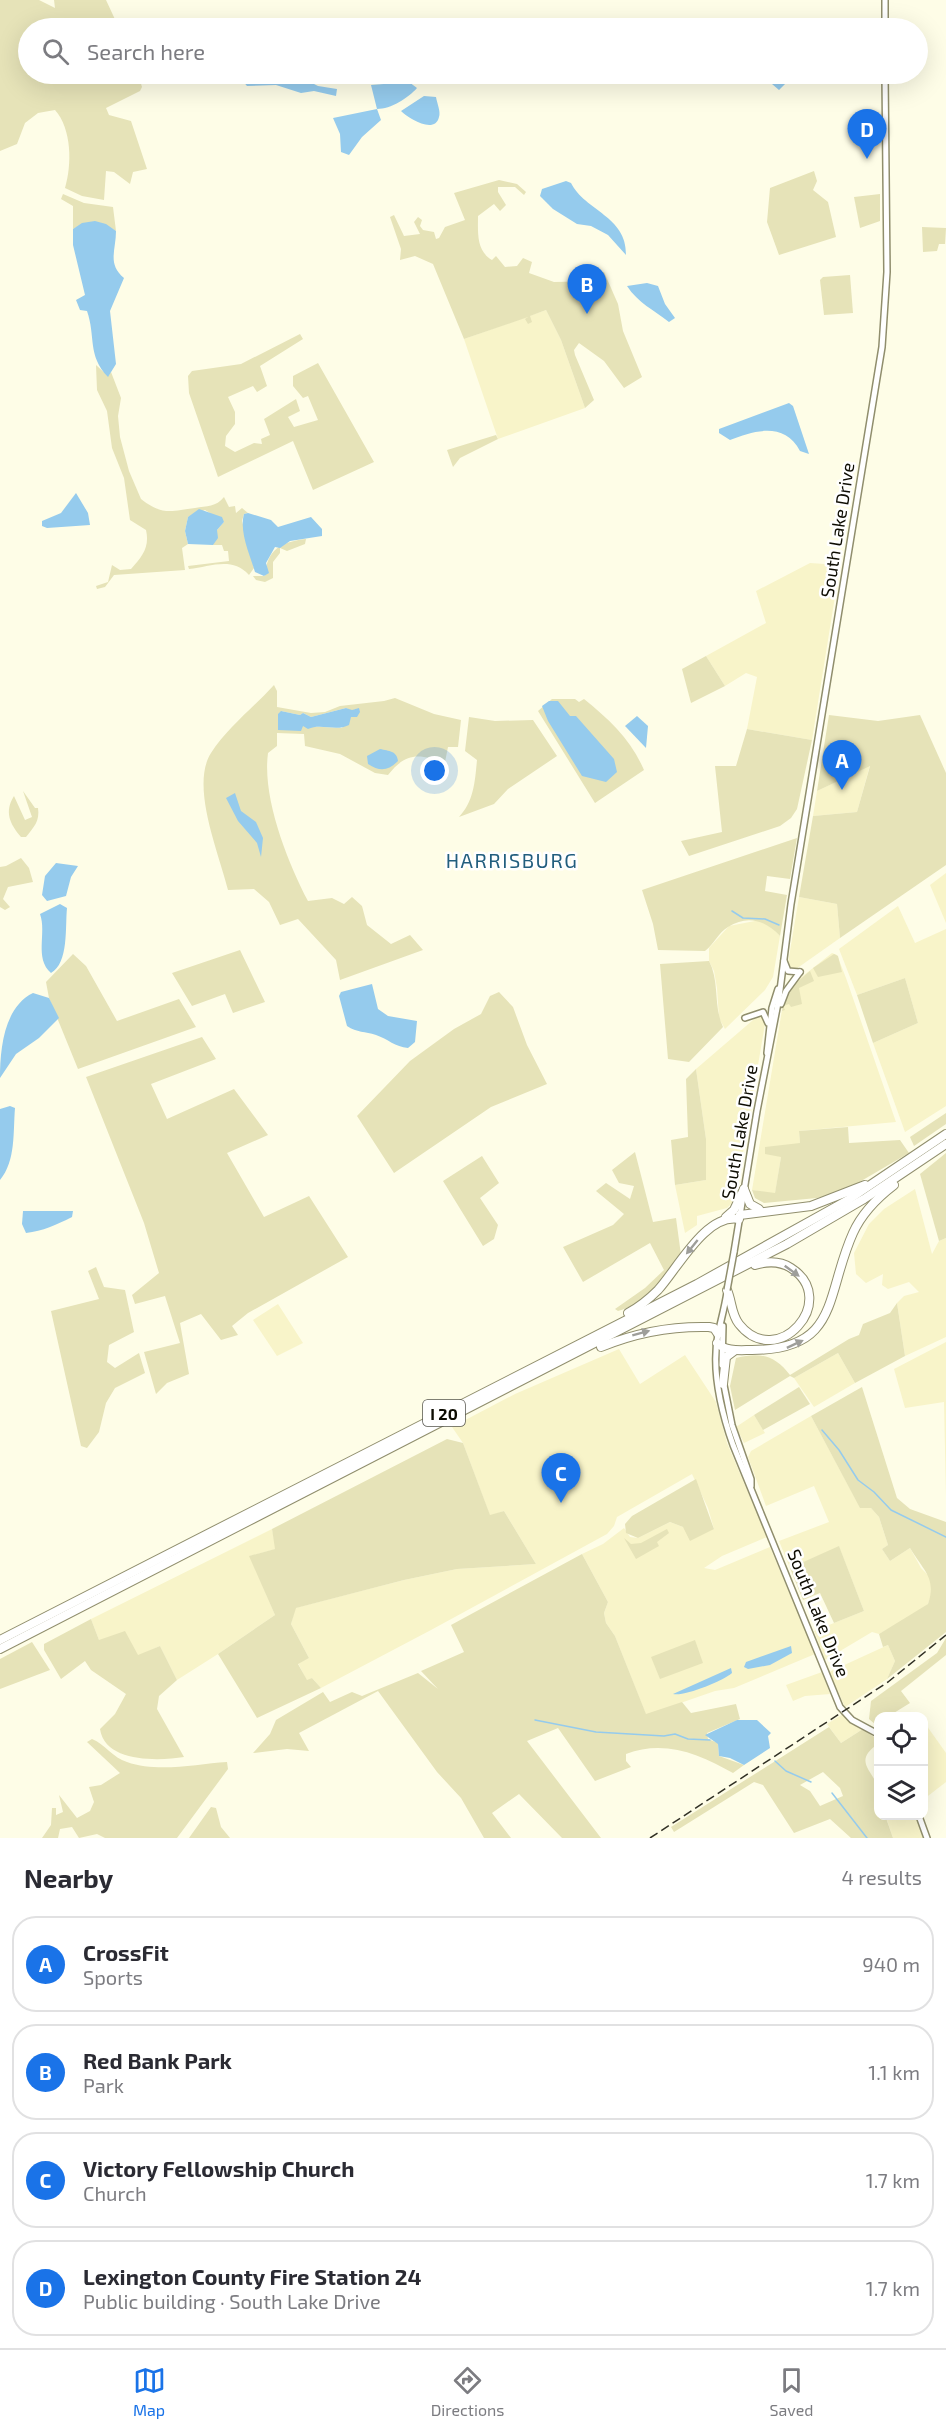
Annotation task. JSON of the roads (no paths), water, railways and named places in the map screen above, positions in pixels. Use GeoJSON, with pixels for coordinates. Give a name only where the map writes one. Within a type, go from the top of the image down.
{"type":"FeatureCollection","features":[{"type":"Feature","properties":{"kind":"highway","name":"I 20"},"geometry":{"type":"LineString","coordinates":[[0,1640],[764,1248],[883,1177],[946,1134]]}},
{"type":"Feature","properties":{"kind":"highway","name":"I 20"},"geometry":{"type":"LineString","coordinates":[[0,1649],[718,1281],[834,1217],[946,1144]]}},
{"type":"Feature","properties":{"kind":"highway"},"geometry":{"type":"LineString","coordinates":[[723,1384],[726,1357],[730,1352],[783,1349],[812,1334],[827,1310],[859,1221],[886,1191],[935,1152]]}},
{"type":"Feature","properties":{"kind":"highway"},"geometry":{"type":"LineString","coordinates":[[722,1220],[824,1202],[883,1177]]}},
{"type":"Feature","properties":{"kind":"highway"},"geometry":{"type":"LineString","coordinates":[[744,1189],[752,1207],[773,1210]]}},
{"type":"Feature","properties":{"kind":"highway"},"geometry":{"type":"LineString","coordinates":[[541,1362],[642,1304],[660,1287],[702,1235],[733,1211],[744,1189]]}},
{"type":"Feature","properties":{"kind":"highway"},"geometry":{"type":"LineString","coordinates":[[718,1281],[758,1264],[770,1262],[784,1265],[795,1272],[805,1284],[809,1301],[807,1313],[800,1325],[790,1334],[776,1339],[761,1339],[749,1333],[739,1324],[728,1290]]}},
{"type":"Feature","properties":{"kind":"highway"},"geometry":{"type":"LineString","coordinates":[[548,1369],[617,1340],[647,1331],[710,1327],[714,1328],[719,1341],[738,1350]]}},
{"type":"Feature","properties":{"kind":"main road"},"geometry":{"type":"LineString","coordinates":[[885,0],[885,18]]}},
{"type":"Feature","properties":{"kind":"main road","name":"South Lake Drive"},"geometry":{"type":"LineString","coordinates":[[874,1731],[852,1720],[840,1707],[751,1486],[746,1480],[723,1413],[717,1376],[719,1341],[776,1014],[783,957],[883,337],[887,272],[885,84]]}},
{"type":"Feature","properties":{"kind":"main road"},"geometry":{"type":"LineString","coordinates":[[776,1014],[786,991],[800,972],[788,971],[783,957]]}},
{"type":"Feature","properties":{"kind":"main road","name":"South Lake Drive"},"geometry":{"type":"LineString","coordinates":[[767,1057],[774,999],[779,988]]}},
{"type":"Feature","properties":{"kind":"main road"},"geometry":{"type":"LineString","coordinates":[[745,1018],[756,1013],[764,1013],[768,1019],[769,1031]]}},
{"type":"Feature","properties":{"kind":"main road","name":"South Lake Drive"},"geometry":{"type":"LineString","coordinates":[[723,1319],[719,1341],[723,1384],[732,1425],[751,1479],[751,1486]]}},
{"type":"Feature","properties":{"kind":"main road"},"geometry":{"type":"LineString","coordinates":[[921,1820],[927,1838]]}},
{"type":"Feature","properties":{"kind":"water"},"geometry":{"type":"Polygon","coordinates":[[[245,84],[314,84],[337,89],[336,96],[314,91],[301,93],[276,85],[247,86],[245,84]]]}},
{"type":"Feature","properties":{"kind":"water"},"geometry":{"type":"Polygon","coordinates":[[[412,84],[417,88],[409,96],[388,107],[377,109],[371,85],[412,84]]]}},
{"type":"Feature","properties":{"kind":"water"},"geometry":{"type":"Polygon","coordinates":[[[772,84],[785,84],[779,90],[772,84]]]}},
{"type":"Feature","properties":{"kind":"water"},"geometry":{"type":"Polygon","coordinates":[[[424,96],[436,97],[439,115],[437,122],[432,125],[421,123],[401,111],[424,96]]]}},
{"type":"Feature","properties":{"kind":"water"},"geometry":{"type":"Polygon","coordinates":[[[377,109],[381,120],[362,137],[349,155],[341,152],[340,134],[333,118],[377,109]]]}},
{"type":"Feature","properties":{"kind":"water"},"geometry":{"type":"Polygon","coordinates":[[[566,181],[571,183],[586,201],[613,222],[620,231],[626,255],[608,235],[591,226],[577,224],[553,209],[540,196],[542,189],[566,181]]]}},
{"type":"Feature","properties":{"kind":"water"},"geometry":{"type":"Polygon","coordinates":[[[95,221],[106,224],[116,231],[114,262],[124,278],[110,311],[116,364],[108,377],[101,369],[94,353],[87,311],[80,310],[76,300],[85,295],[73,245],[73,229],[82,223],[95,221]]]}},
{"type":"Feature","properties":{"kind":"water"},"geometry":{"type":"Polygon","coordinates":[[[647,283],[658,286],[665,304],[675,318],[669,322],[641,302],[627,286],[647,283]]]}},
{"type":"Feature","properties":{"kind":"water"},"geometry":{"type":"Polygon","coordinates":[[[789,403],[793,406],[809,454],[800,451],[794,442],[778,432],[759,431],[730,440],[719,433],[719,429],[789,403]]]}},
{"type":"Feature","properties":{"kind":"water"},"geometry":{"type":"Polygon","coordinates":[[[76,493],[88,513],[90,525],[47,528],[42,526],[42,521],[61,513],[76,493]]]}},
{"type":"Feature","properties":{"kind":"water"},"geometry":{"type":"Polygon","coordinates":[[[199,509],[222,517],[224,522],[217,530],[218,538],[213,545],[188,544],[185,531],[188,517],[199,509]]]}},
{"type":"Feature","properties":{"kind":"water"},"geometry":{"type":"Polygon","coordinates":[[[248,513],[271,520],[278,527],[311,517],[322,529],[322,536],[290,541],[280,548],[275,547],[266,563],[269,573],[264,576],[255,572],[246,543],[243,521],[244,514],[248,513]]]}},
{"type":"Feature","properties":{"kind":"water"},"geometry":{"type":"Polygon","coordinates":[[[549,701],[558,701],[570,716],[576,716],[614,759],[617,772],[606,782],[582,776],[548,721],[542,706],[549,701]]]}},
{"type":"Feature","properties":{"kind":"water"},"geometry":{"type":"Polygon","coordinates":[[[346,708],[352,710],[359,708],[360,712],[357,717],[351,717],[349,725],[344,727],[308,729],[303,726],[301,731],[278,730],[278,714],[281,711],[300,715],[303,713],[311,717],[346,708]]]}},
{"type":"Feature","properties":{"kind":"water"},"geometry":{"type":"Polygon","coordinates":[[[637,716],[648,726],[646,748],[625,726],[637,716]]]}},
{"type":"Feature","properties":{"kind":"water"},"geometry":{"type":"Polygon","coordinates":[[[380,749],[394,753],[398,761],[384,769],[368,764],[367,756],[380,749]]]}},
{"type":"Feature","properties":{"kind":"water"},"geometry":{"type":"Polygon","coordinates":[[[235,793],[241,811],[256,822],[263,838],[261,857],[257,843],[238,821],[226,798],[235,793]]]}},
{"type":"Feature","properties":{"kind":"water"},"geometry":{"type":"Polygon","coordinates":[[[56,863],[78,866],[71,877],[66,896],[47,901],[42,895],[45,876],[56,863]]]}},
{"type":"Feature","properties":{"kind":"water"},"geometry":{"type":"Polygon","coordinates":[[[60,904],[67,908],[65,944],[61,961],[51,973],[43,960],[40,914],[60,904]]]}},
{"type":"Feature","properties":{"kind":"water"},"geometry":{"type":"Polygon","coordinates":[[[372,984],[378,1009],[388,1016],[417,1021],[415,1042],[408,1048],[347,1026],[339,996],[341,992],[372,984]]]}},
{"type":"Feature","properties":{"kind":"water"},"geometry":{"type":"Polygon","coordinates":[[[33,993],[49,998],[59,1018],[39,1038],[16,1054],[0,1078],[3,1042],[10,1018],[23,999],[33,993]]]}},
{"type":"Feature","properties":{"kind":"water"},"geometry":{"type":"Polygon","coordinates":[[[10,1106],[15,1108],[13,1146],[9,1164],[0,1180],[0,1109],[10,1106]]]}},
{"type":"Feature","properties":{"kind":"water"},"geometry":{"type":"Polygon","coordinates":[[[23,1211],[73,1211],[72,1217],[60,1223],[26,1233],[22,1224],[23,1211]]]}},
{"type":"Feature","properties":{"kind":"water"},"geometry":{"type":"Polygon","coordinates":[[[791,1646],[792,1653],[770,1665],[748,1669],[744,1667],[746,1662],[791,1646]]]}},
{"type":"Feature","properties":{"kind":"water"},"geometry":{"type":"Polygon","coordinates":[[[731,1668],[732,1673],[712,1684],[694,1691],[673,1694],[731,1668]]]}},
{"type":"Feature","properties":{"kind":"water"},"geometry":{"type":"Polygon","coordinates":[[[737,1720],[757,1720],[771,1733],[768,1736],[770,1748],[744,1765],[730,1758],[719,1756],[718,1744],[705,1735],[737,1720]]]}},
{"type":"Feature","properties":{"kind":"waterway"},"geometry":{"type":"LineString","coordinates":[[732,911],[743,918],[765,919],[779,925]]}},
{"type":"Feature","properties":{"kind":"waterway"},"geometry":{"type":"LineString","coordinates":[[822,1430],[839,1450],[858,1480],[874,1492],[891,1510],[946,1537]]}},
{"type":"Feature","properties":{"kind":"waterway"},"geometry":{"type":"LineString","coordinates":[[535,1720],[596,1732],[664,1736],[675,1734],[688,1739],[710,1740]]}},
{"type":"Feature","properties":{"kind":"waterway"},"geometry":{"type":"LineString","coordinates":[[775,1761],[786,1771],[811,1782]]}},
{"type":"Feature","properties":{"kind":"waterway"},"geometry":{"type":"LineString","coordinates":[[832,1793],[867,1838]]}},
{"type":"Feature","properties":{"kind":"railway"},"geometry":{"type":"LineString","coordinates":[[650,1838],[888,1682],[946,1635]]}},
{"type":"Feature","properties":{"kind":"place","name":"Lexington County Fire Station 24"},"geometry":{"type":"Point","coordinates":[867,159]}},
{"type":"Feature","properties":{"kind":"place","name":"Red Bank Park"},"geometry":{"type":"Point","coordinates":[587,314]}},
{"type":"Feature","properties":{"kind":"place","name":"CrossFit"},"geometry":{"type":"Point","coordinates":[842,790]}},
{"type":"Feature","properties":{"kind":"place","name":"Victory Fellowship Church"},"geometry":{"type":"Point","coordinates":[561,1503]}},
{"type":"Feature","properties":{"kind":"district","name":"HARRISBURG"},"geometry":{"type":"Point","coordinates":[512,860]}}]}
